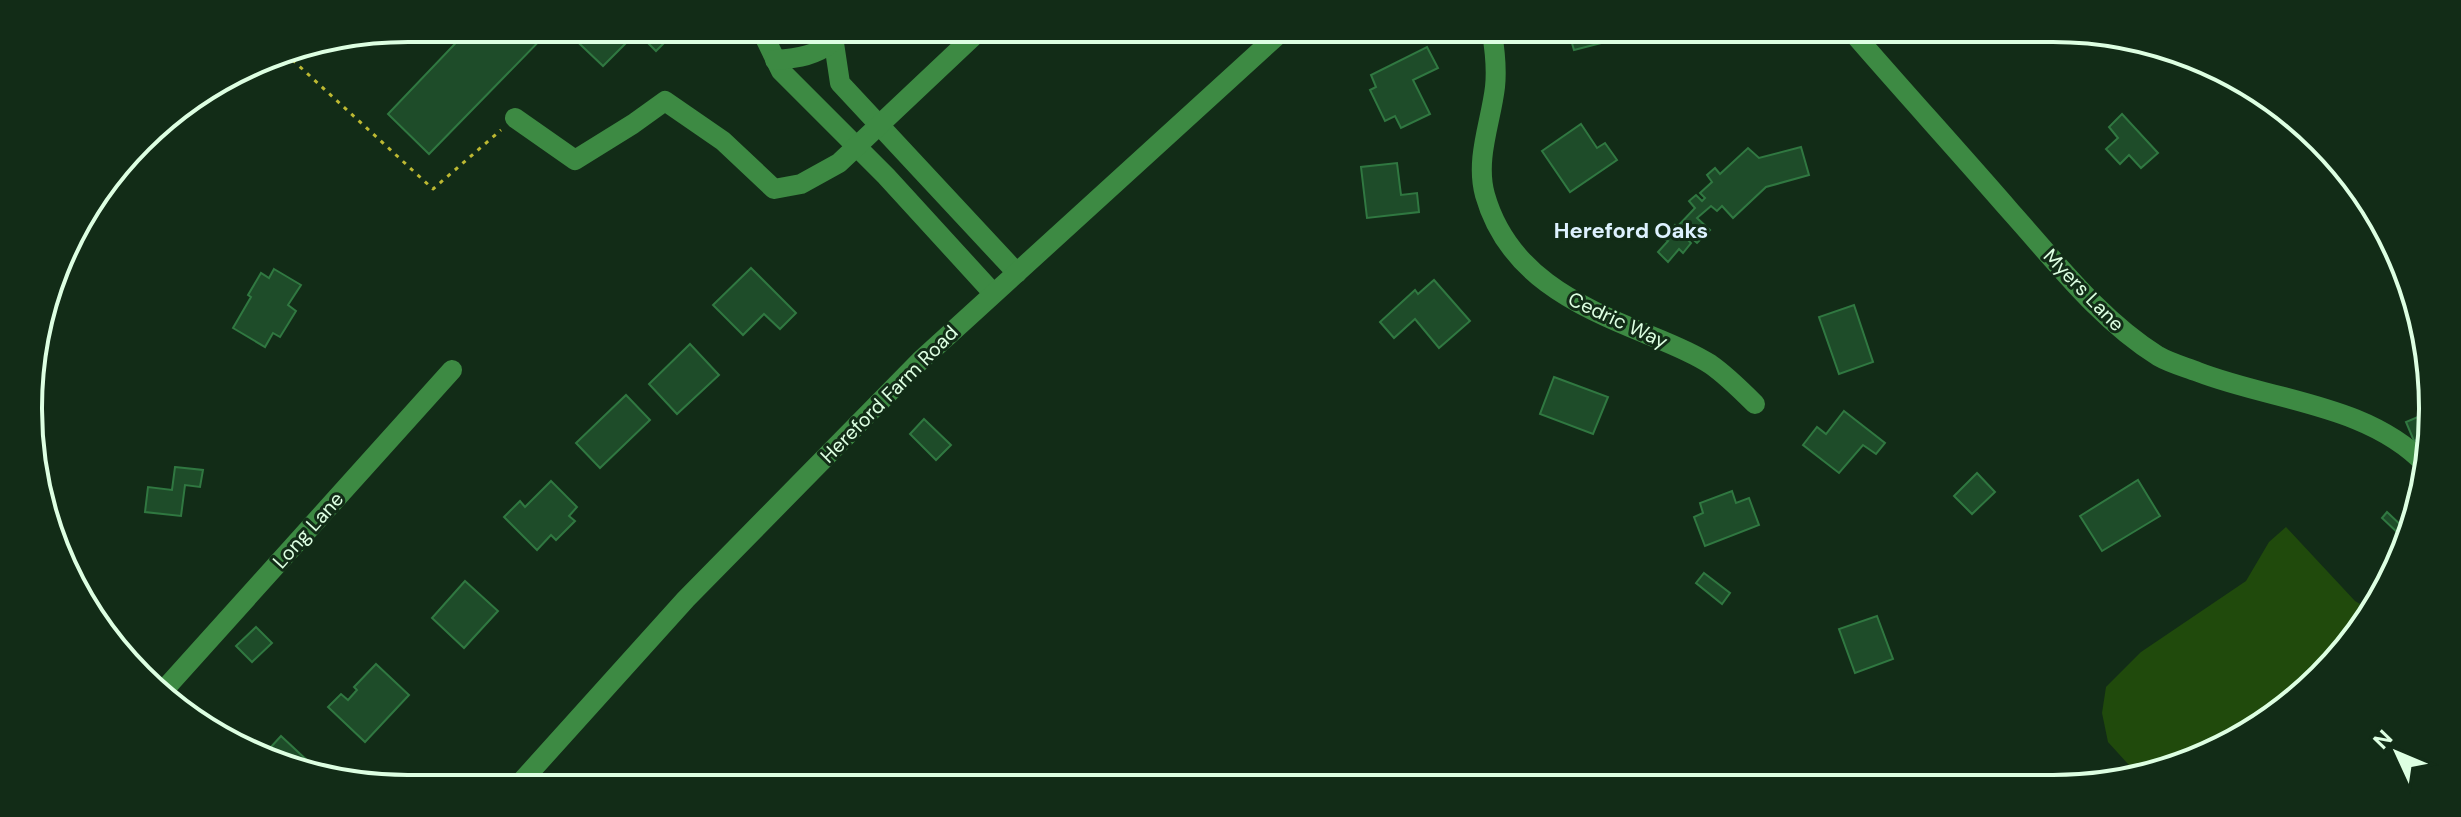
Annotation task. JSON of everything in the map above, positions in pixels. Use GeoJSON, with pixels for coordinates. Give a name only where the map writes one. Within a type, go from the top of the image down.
{"type":"FeatureCollection","features":[{"type":"Feature","properties":{"kind":"street"},"geometry":{"type":"LineString","coordinates":[[767,42],[781,71],[993,293]]}},
{"type":"Feature","properties":{"kind":"street"},"geometry":{"type":"LineString","coordinates":[[775,60],[801,58],[819,52],[828,42]]}},
{"type":"Feature","properties":{"kind":"street"},"geometry":{"type":"LineString","coordinates":[[834,42],[840,83],[1017,273]]}},
{"type":"Feature","properties":{"kind":"street"},"geometry":{"type":"LineString","coordinates":[[515,118],[575,160],[665,101],[723,141],[774,189],[801,184],[839,163],[967,42]]}},
{"type":"Feature","properties":{"kind":"street","name":"Hereford Farm Road"},"geometry":{"type":"LineString","coordinates":[[527,775],[686,599],[920,361],[1270,42]]}},
{"type":"Feature","properties":{"kind":"street","name":"Cedric Way"},"geometry":{"type":"LineString","coordinates":[[1494,42],[1495,88],[1484,151],[1484,193],[1498,229],[1521,262],[1562,295],[1709,364],[1755,404]]}},
{"type":"Feature","properties":{"kind":"street","name":"Myers Lane"},"geometry":{"type":"LineString","coordinates":[[1861,42],[2050,255],[2115,325],[2135,341],[2163,359],[2211,377],[2317,407],[2370,426],[2416,455]]}},
{"type":"Feature","properties":{"kind":"street","name":"Long Lane"},"geometry":{"type":"LineString","coordinates":[[168,685],[452,370]]}},
{"type":"Feature","properties":{"kind":"path"},"geometry":{"type":"LineString","coordinates":[[293,60],[433,189],[515,118]]}},
{"type":"Feature","properties":{"kind":"shaded area"},"geometry":{"type":"Polygon","coordinates":[[[2286,527],[2362,605],[2312,668],[2256,713],[2193,747],[2130,767],[2108,742],[2102,713],[2106,687],[2141,652],[2246,581],[2269,542],[2286,527]]]}},
{"type":"Feature","properties":{"kind":"building"},"geometry":{"type":"Polygon","coordinates":[[[457,42],[538,42],[429,154],[388,114],[457,42]]]}},
{"type":"Feature","properties":{"kind":"building"},"geometry":{"type":"Polygon","coordinates":[[[578,42],[627,42],[603,66],[578,42]]]}},
{"type":"Feature","properties":{"kind":"building"},"geometry":{"type":"Polygon","coordinates":[[[647,42],[665,42],[656,51],[647,42]]]}},
{"type":"Feature","properties":{"kind":"building"},"geometry":{"type":"Polygon","coordinates":[[[1572,42],[1605,42],[1574,50],[1572,42]]]}},
{"type":"Feature","properties":{"kind":"building"},"geometry":{"type":"Polygon","coordinates":[[[1427,47],[1438,68],[1413,80],[1430,114],[1401,128],[1395,116],[1385,121],[1370,90],[1376,87],[1371,75],[1427,47]]]}},
{"type":"Feature","properties":{"kind":"building"},"geometry":{"type":"Polygon","coordinates":[[[2122,114],[2158,153],[2141,168],[2129,155],[2120,164],[2106,149],[2118,138],[2109,127],[2122,114]]]}},
{"type":"Feature","properties":{"kind":"building"},"geometry":{"type":"Polygon","coordinates":[[[1581,124],[1597,148],[1605,143],[1617,160],[1570,192],[1542,151],[1581,124]]]}},
{"type":"Feature","properties":{"kind":"building"},"geometry":{"type":"Polygon","coordinates":[[[1801,147],[1809,175],[1766,187],[1733,218],[1722,206],[1717,211],[1711,206],[1697,218],[1710,230],[1697,243],[1688,235],[1686,238],[1691,243],[1683,253],[1679,249],[1668,262],[1658,252],[1668,241],[1664,239],[1675,225],[1677,227],[1695,208],[1689,201],[1696,195],[1702,201],[1705,198],[1700,193],[1712,182],[1707,175],[1715,168],[1720,174],[1748,148],[1759,158],[1801,147]]]}},
{"type":"Feature","properties":{"kind":"building"},"geometry":{"type":"Polygon","coordinates":[[[1397,163],[1401,195],[1417,193],[1419,212],[1367,218],[1361,167],[1397,163]]]}},
{"type":"Feature","properties":{"kind":"building"},"geometry":{"type":"Polygon","coordinates":[[[751,268],[796,313],[780,329],[764,314],[743,335],[713,305],[751,268]]]}},
{"type":"Feature","properties":{"kind":"building"},"geometry":{"type":"Polygon","coordinates":[[[274,269],[301,285],[288,305],[296,311],[280,337],[273,333],[265,347],[233,328],[261,273],[269,278],[274,269]]]}},
{"type":"Feature","properties":{"kind":"building"},"geometry":{"type":"Polygon","coordinates":[[[1434,280],[1470,321],[1439,348],[1415,319],[1394,338],[1380,322],[1415,290],[1418,294],[1434,280]]]}},
{"type":"Feature","properties":{"kind":"building"},"geometry":{"type":"Polygon","coordinates":[[[1854,305],[1873,362],[1839,374],[1819,317],[1854,305]]]}},
{"type":"Feature","properties":{"kind":"building"},"geometry":{"type":"Polygon","coordinates":[[[690,344],[719,375],[677,414],[649,384],[690,344]]]}},
{"type":"Feature","properties":{"kind":"building"},"geometry":{"type":"Polygon","coordinates":[[[1554,377],[1608,397],[1593,434],[1540,414],[1554,377]]]}},
{"type":"Feature","properties":{"kind":"building"},"geometry":{"type":"Polygon","coordinates":[[[626,395],[650,420],[600,468],[576,443],[626,395]]]}},
{"type":"Feature","properties":{"kind":"building"},"geometry":{"type":"Polygon","coordinates":[[[1844,411],[1885,443],[1876,454],[1863,445],[1839,473],[1803,445],[1817,427],[1826,434],[1844,411]]]}},
{"type":"Feature","properties":{"kind":"building"},"geometry":{"type":"Polygon","coordinates":[[[2418,417],[2417,440],[2414,441],[2406,422],[2418,417]]]}},
{"type":"Feature","properties":{"kind":"building"},"geometry":{"type":"Polygon","coordinates":[[[924,419],[951,445],[936,460],[910,434],[924,419]]]}},
{"type":"Feature","properties":{"kind":"building"},"geometry":{"type":"Polygon","coordinates":[[[175,467],[203,470],[200,487],[185,485],[181,516],[145,512],[148,487],[172,490],[175,467]]]}},
{"type":"Feature","properties":{"kind":"building"},"geometry":{"type":"Polygon","coordinates":[[[1977,473],[1995,492],[1972,514],[1954,496],[1977,473]]]}},
{"type":"Feature","properties":{"kind":"building"},"geometry":{"type":"Polygon","coordinates":[[[2138,480],[2160,516],[2102,551],[2080,516],[2138,480]]]}},
{"type":"Feature","properties":{"kind":"building"},"geometry":{"type":"Polygon","coordinates":[[[551,481],[577,507],[569,516],[575,521],[556,540],[551,535],[537,550],[504,517],[520,501],[525,507],[551,481]]]}},
{"type":"Feature","properties":{"kind":"building"},"geometry":{"type":"Polygon","coordinates":[[[1732,491],[1736,503],[1749,498],[1759,525],[1705,546],[1694,517],[1703,513],[1700,503],[1732,491]]]}},
{"type":"Feature","properties":{"kind":"building"},"geometry":{"type":"Polygon","coordinates":[[[2387,512],[2400,525],[2397,533],[2382,518],[2387,512]]]}},
{"type":"Feature","properties":{"kind":"building"},"geometry":{"type":"Polygon","coordinates":[[[1704,573],[1730,593],[1722,604],[1696,583],[1704,573]]]}},
{"type":"Feature","properties":{"kind":"building"},"geometry":{"type":"Polygon","coordinates":[[[465,581],[498,611],[464,648],[432,618],[465,581]]]}},
{"type":"Feature","properties":{"kind":"building"},"geometry":{"type":"Polygon","coordinates":[[[1877,616],[1893,659],[1855,673],[1839,629],[1877,616]]]}},
{"type":"Feature","properties":{"kind":"building"},"geometry":{"type":"Polygon","coordinates":[[[256,627],[272,643],[252,662],[236,646],[256,627]]]}},
{"type":"Feature","properties":{"kind":"building"},"geometry":{"type":"Polygon","coordinates":[[[376,664],[409,695],[365,742],[328,707],[341,694],[348,700],[357,690],[354,687],[376,664]]]}},
{"type":"Feature","properties":{"kind":"building"},"geometry":{"type":"Polygon","coordinates":[[[281,736],[308,761],[291,756],[270,748],[281,736]]]}},
{"type":"Feature","properties":{"kind":"district","name":"Hereford Oaks"},"geometry":{"type":"Point","coordinates":[1631,230]}}]}
